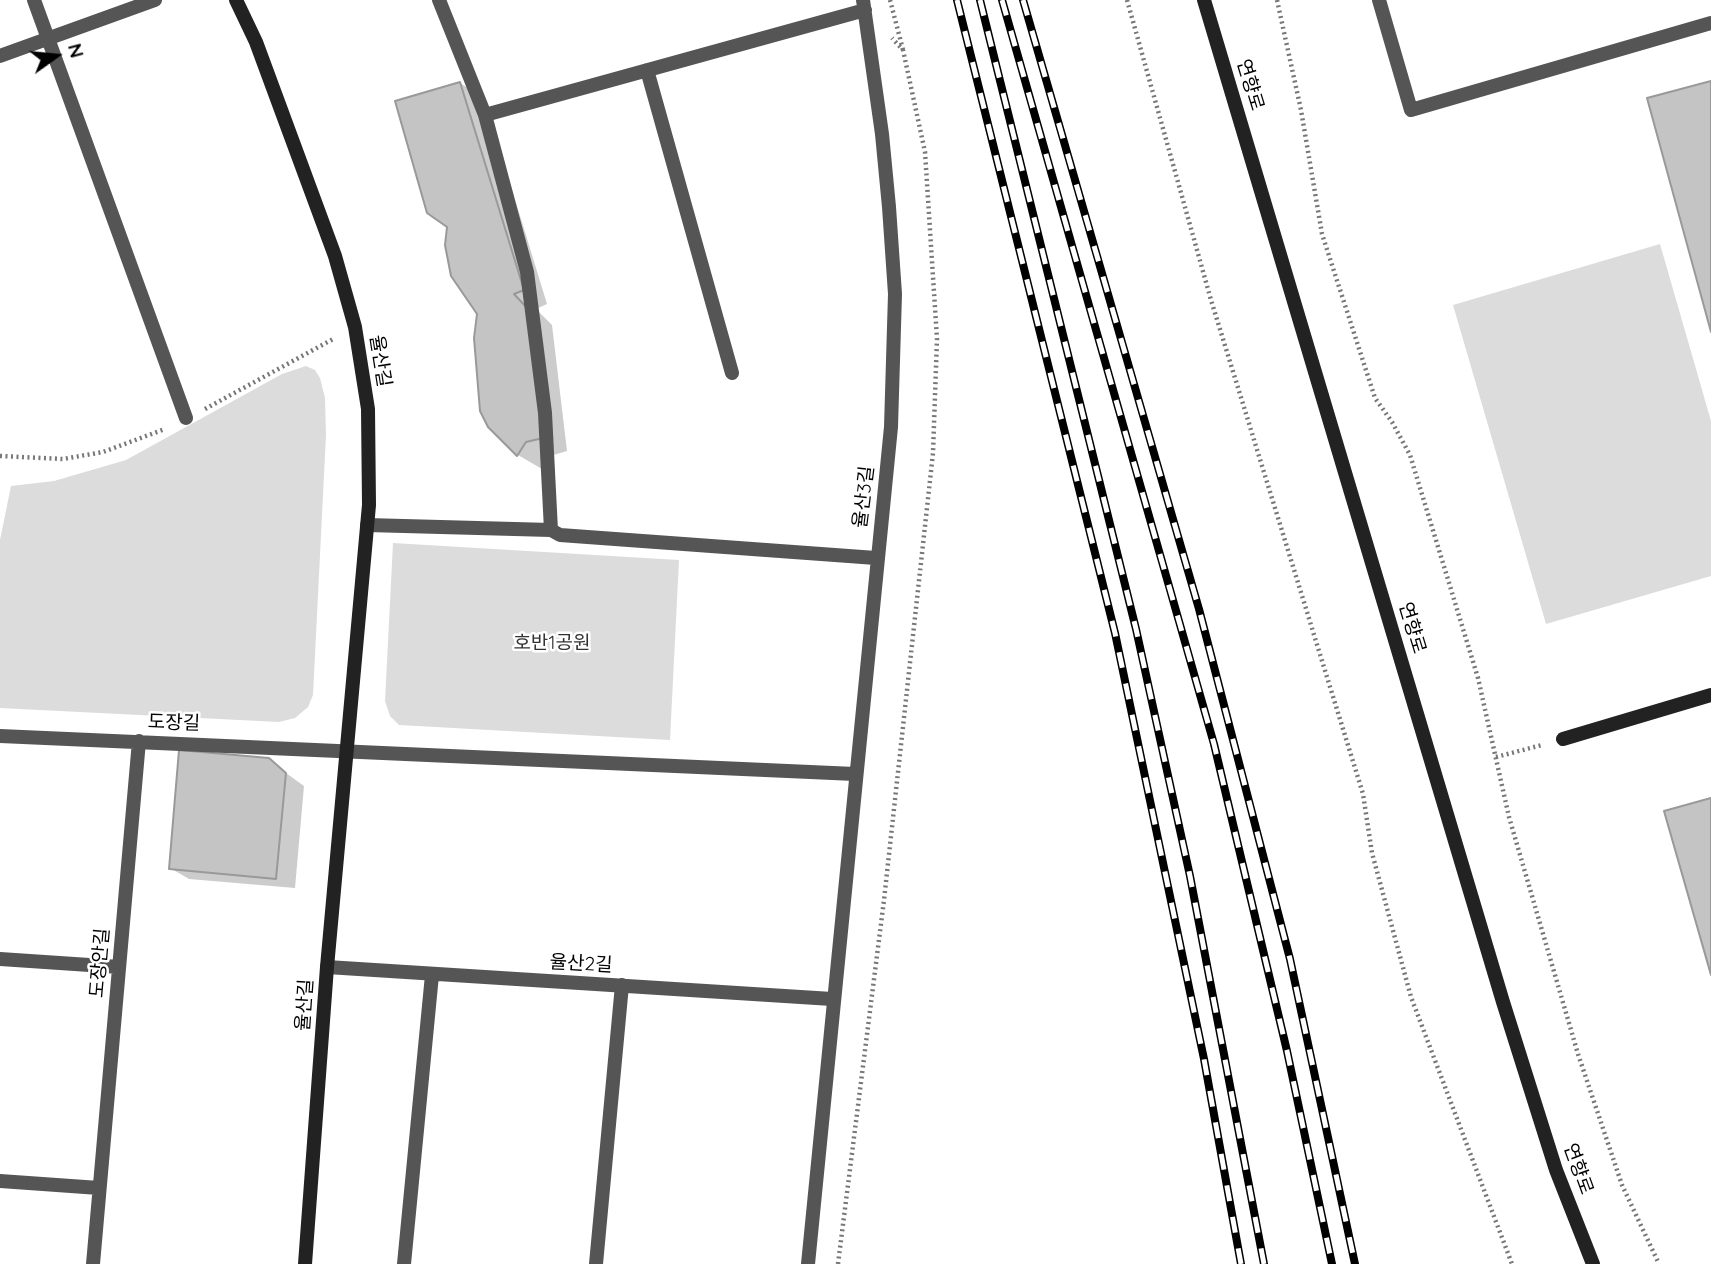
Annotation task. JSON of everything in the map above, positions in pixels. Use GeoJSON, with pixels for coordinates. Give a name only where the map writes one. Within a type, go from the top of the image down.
{"type":"FeatureCollection","features":[{"type":"Feature","properties":{"kind":"street"},"geometry":{"type":"LineString","coordinates":[[34,0],[186,418]]}},
{"type":"Feature","properties":{"kind":"street"},"geometry":{"type":"LineString","coordinates":[[0,56],[155,0]]}},
{"type":"Feature","properties":{"kind":"street","name":"율산길"},"geometry":{"type":"LineString","coordinates":[[236,0],[256,42],[331,243],[352,314],[368,409],[370,453],[367,525],[327,967],[304,1264]]}},
{"type":"Feature","properties":{"kind":"street"},"geometry":{"type":"LineString","coordinates":[[439,0],[485,115],[516,226],[532,305],[545,413],[551,530]]}},
{"type":"Feature","properties":{"kind":"street","name":"연향로"},"geometry":{"type":"LineString","coordinates":[[1204,0],[1503,1002],[1556,1170],[1593,1264]]}},
{"type":"Feature","properties":{"kind":"street"},"geometry":{"type":"LineString","coordinates":[[1378,0],[1410,110],[1711,23]]}},
{"type":"Feature","properties":{"kind":"street"},"geometry":{"type":"LineString","coordinates":[[485,115],[864,5]]}},
{"type":"Feature","properties":{"kind":"street","name":"율산3길"},"geometry":{"type":"LineString","coordinates":[[808,1264],[832,999],[891,427],[895,294],[884,146],[864,5]]}},
{"type":"Feature","properties":{"kind":"street"},"geometry":{"type":"LineString","coordinates":[[647,70],[732,373]]}},
{"type":"Feature","properties":{"kind":"street"},"geometry":{"type":"LineString","coordinates":[[367,525],[551,530],[560,535],[876,558]]}},
{"type":"Feature","properties":{"kind":"street"},"geometry":{"type":"LineString","coordinates":[[1563,739],[1711,695]]}},
{"type":"Feature","properties":{"kind":"street","name":"도장길"},"geometry":{"type":"LineString","coordinates":[[0,736],[347,749]]}},
{"type":"Feature","properties":{"kind":"street","name":"도장안길"},"geometry":{"type":"LineString","coordinates":[[93,1264],[139,741]]}},
{"type":"Feature","properties":{"kind":"street"},"geometry":{"type":"LineString","coordinates":[[347,749],[855,774]]}},
{"type":"Feature","properties":{"kind":"street"},"geometry":{"type":"LineString","coordinates":[[0,960],[118,967]]}},
{"type":"Feature","properties":{"kind":"street","name":"율산2길"},"geometry":{"type":"LineString","coordinates":[[327,967],[832,999]]}},
{"type":"Feature","properties":{"kind":"street"},"geometry":{"type":"LineString","coordinates":[[404,1264],[432,975]]}},
{"type":"Feature","properties":{"kind":"street"},"geometry":{"type":"LineString","coordinates":[[596,1264],[622,985]]}},
{"type":"Feature","properties":{"kind":"street"},"geometry":{"type":"LineString","coordinates":[[0,1181],[99,1188]]}},
{"type":"Feature","properties":{"kind":"path"},"geometry":{"type":"LineString","coordinates":[[838,1264],[884,900],[933,453],[937,339],[925,152],[890,0]]}},
{"type":"Feature","properties":{"kind":"path"},"geometry":{"type":"LineString","coordinates":[[1127,0],[1214,313],[1363,794],[1372,853],[1411,997],[1512,1264]]}},
{"type":"Feature","properties":{"kind":"path"},"geometry":{"type":"LineString","coordinates":[[1278,0],[1301,110],[1322,234],[1375,398],[1410,455],[1478,678],[1509,817],[1578,1054],[1622,1185],[1659,1264]]}},
{"type":"Feature","properties":{"kind":"path"},"geometry":{"type":"LineString","coordinates":[[870,35],[881,32],[892,38],[903,50]]}},
{"type":"Feature","properties":{"kind":"path"},"geometry":{"type":"LineString","coordinates":[[1496,757],[1563,739]]}},
{"type":"Feature","properties":{"kind":"green space"},"geometry":{"type":"Polygon","coordinates":[[[1660,244],[1711,421],[1711,576],[1546,624],[1453,305],[1660,244]]]}},
{"type":"Feature","properties":{"kind":"green space"},"geometry":{"type":"Polygon","coordinates":[[[306,366],[315,370],[320,378],[325,398],[326,435],[313,695],[308,707],[295,718],[279,722],[0,708],[0,540],[11,486],[54,481],[126,460],[282,374],[306,366]]]}},
{"type":"Feature","properties":{"kind":"green space","name":"호반1공원"},"geometry":{"type":"Polygon","coordinates":[[[393,543],[679,560],[670,740],[399,725],[390,716],[385,701],[393,543]]]}},
{"type":"Feature","properties":{"kind":"building"},"geometry":{"type":"Polygon","coordinates":[[[1711,81],[1711,332],[1647,98],[1711,81]]]}},
{"type":"Feature","properties":{"kind":"building"},"geometry":{"type":"Polygon","coordinates":[[[460,82],[524,290],[514,294],[528,309],[543,438],[526,442],[517,456],[488,427],[480,411],[474,338],[477,314],[451,276],[445,245],[447,227],[427,213],[395,101],[460,82]]]}},
{"type":"Feature","properties":{"kind":"building"},"geometry":{"type":"Polygon","coordinates":[[[179,750],[269,758],[286,773],[276,879],[169,869],[179,750]]]}},
{"type":"Feature","properties":{"kind":"building"},"geometry":{"type":"Polygon","coordinates":[[[1711,798],[1711,975],[1664,811],[1711,798]]]}},
{"type":"Feature","properties":{"kind":"railway"},"geometry":{"type":"LineString","coordinates":[[957,0],[1115,633],[1204,1059],[1241,1264]]}},
{"type":"Feature","properties":{"kind":"railway"},"geometry":{"type":"LineString","coordinates":[[980,0],[1136,629],[1190,876],[1264,1264]]}},
{"type":"Feature","properties":{"kind":"railway"},"geometry":{"type":"LineString","coordinates":[[1002,0],[1214,744],[1287,1051],[1332,1264]]}},
{"type":"Feature","properties":{"kind":"railway"},"geometry":{"type":"LineString","coordinates":[[1023,0],[1199,609],[1290,959],[1355,1264]]}}]}
